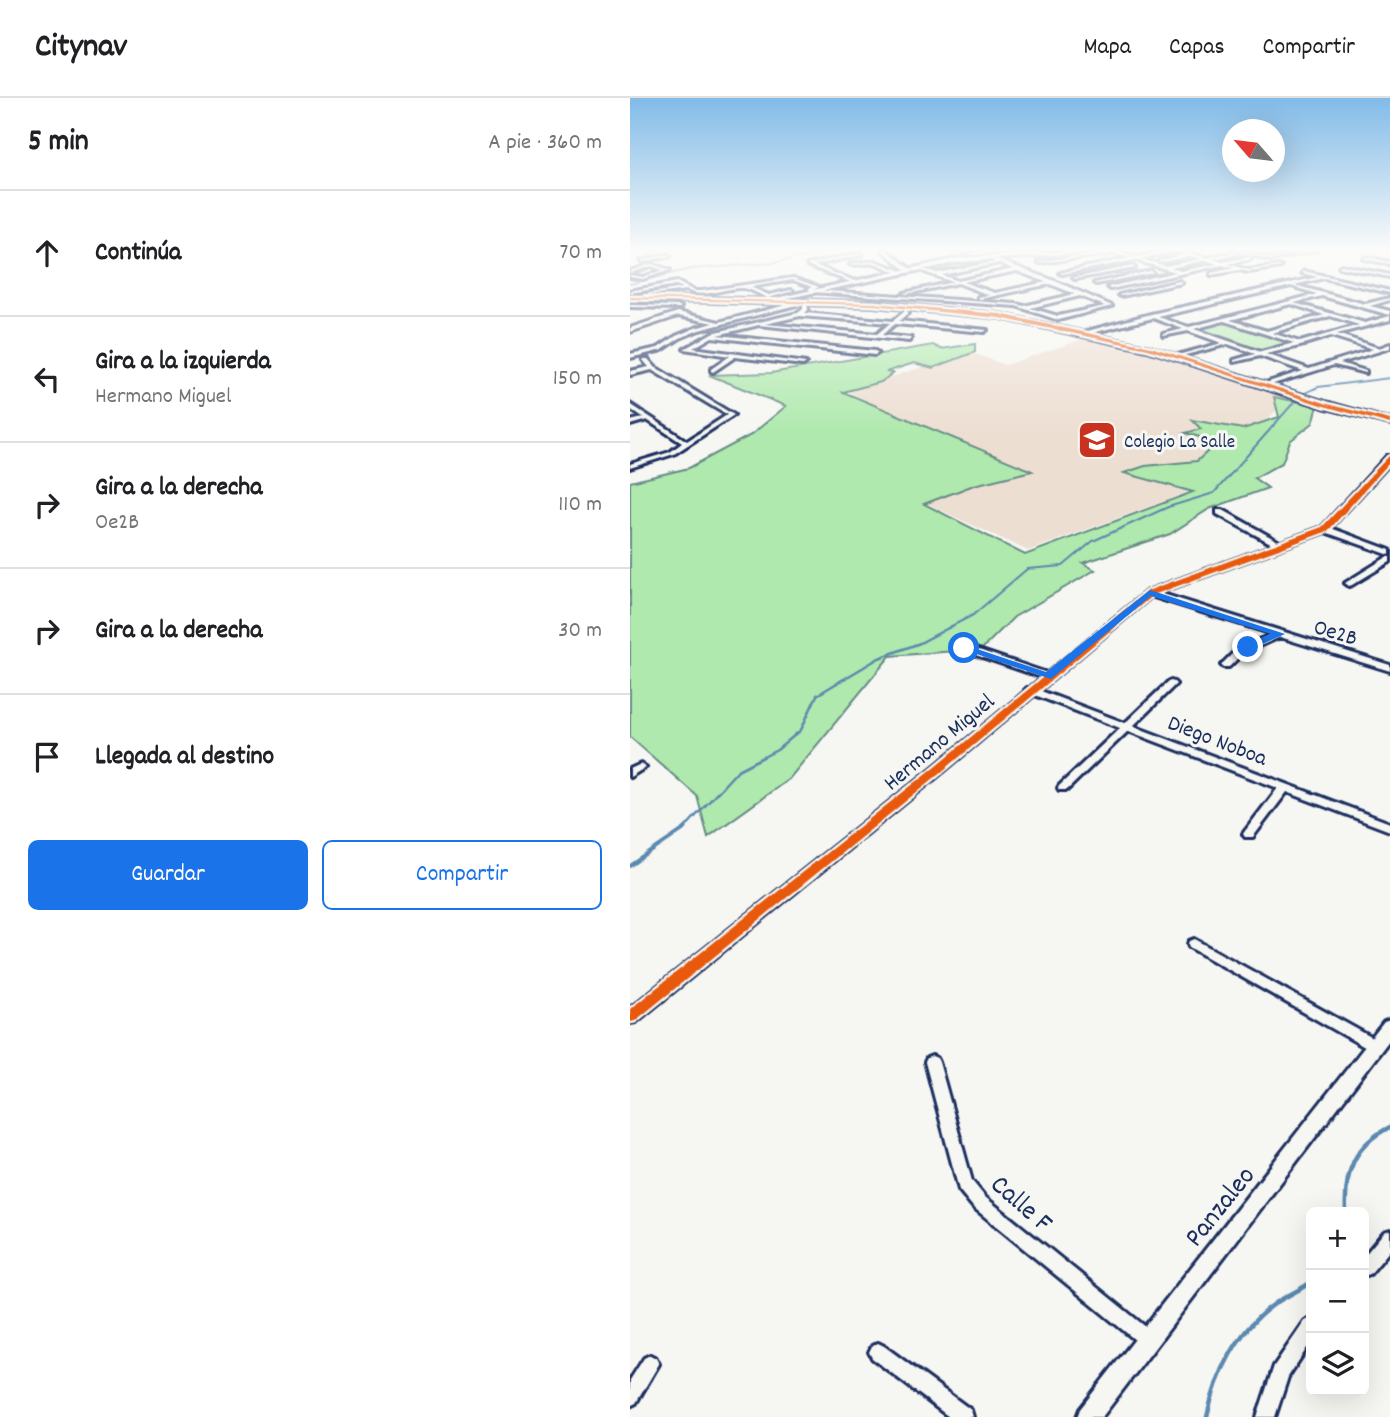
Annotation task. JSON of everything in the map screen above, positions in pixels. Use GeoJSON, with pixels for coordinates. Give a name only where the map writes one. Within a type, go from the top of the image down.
{"type":"FeatureCollection","features":[{"type":"Feature","properties":{"kind":"street"},"geometry":{"type":"LineString","coordinates":[[630,356],[660,349],[678,337],[719,322],[772,312]]}},
{"type":"Feature","properties":{"kind":"street"},"geometry":{"type":"LineString","coordinates":[[800,314],[804,312]]}},
{"type":"Feature","properties":{"kind":"street"},"geometry":{"type":"LineString","coordinates":[[878,336],[906,312]]}},
{"type":"Feature","properties":{"kind":"street"},"geometry":{"type":"LineString","coordinates":[[962,312],[991,314],[1083,333],[1175,357],[1390,422]]}},
{"type":"Feature","properties":{"kind":"street"},"geometry":{"type":"LineString","coordinates":[[1039,312],[1058,318],[1086,312]]}},
{"type":"Feature","properties":{"kind":"street"},"geometry":{"type":"LineString","coordinates":[[1083,333],[1170,312]]}},
{"type":"Feature","properties":{"kind":"street"},"geometry":{"type":"LineString","coordinates":[[1164,335],[1257,312]]}},
{"type":"Feature","properties":{"kind":"street"},"geometry":{"type":"LineString","coordinates":[[1320,312],[1366,326]]}},
{"type":"Feature","properties":{"kind":"street"},"geometry":{"type":"LineString","coordinates":[[630,330],[678,314],[719,322]]}},
{"type":"Feature","properties":{"kind":"street"},"geometry":{"type":"LineString","coordinates":[[803,363],[691,351],[688,348],[708,336],[800,314],[984,330]]}},
{"type":"Feature","properties":{"kind":"street"},"geometry":{"type":"LineString","coordinates":[[1267,333],[1331,315]]}},
{"type":"Feature","properties":{"kind":"street"},"geometry":{"type":"LineString","coordinates":[[1151,316],[1309,371]]}},
{"type":"Feature","properties":{"kind":"street"},"geometry":{"type":"LineString","coordinates":[[1236,361],[1390,318]]}},
{"type":"Feature","properties":{"kind":"street"},"geometry":{"type":"LineString","coordinates":[[1226,320],[1302,344]]}},
{"type":"Feature","properties":{"kind":"street"},"geometry":{"type":"LineString","coordinates":[[753,324],[909,339]]}},
{"type":"Feature","properties":{"kind":"street"},"geometry":{"type":"LineString","coordinates":[[766,359],[811,330]]}},
{"type":"Feature","properties":{"kind":"street"},"geometry":{"type":"LineString","coordinates":[[1333,335],[1377,349]]}},
{"type":"Feature","properties":{"kind":"street"},"geometry":{"type":"LineString","coordinates":[[708,336],[876,353]]}},
{"type":"Feature","properties":{"kind":"street"},"geometry":{"type":"LineString","coordinates":[[1175,357],[1228,343]]}},
{"type":"Feature","properties":{"kind":"street"},"geometry":{"type":"LineString","coordinates":[[1270,383],[1390,346]]}},
{"type":"Feature","properties":{"kind":"street"},"geometry":{"type":"LineString","coordinates":[[713,370],[733,356]]}},
{"type":"Feature","properties":{"kind":"street"},"geometry":{"type":"LineString","coordinates":[[630,466],[666,456],[731,413],[653,368],[646,360]]}},
{"type":"Feature","properties":{"kind":"street"},"geometry":{"type":"LineString","coordinates":[[1334,363],[1364,372]]}},
{"type":"Feature","properties":{"kind":"street"},"geometry":{"type":"LineString","coordinates":[[630,373],[653,368]]}},
{"type":"Feature","properties":{"kind":"street"},"geometry":{"type":"LineString","coordinates":[[630,406],[686,443]]}},
{"type":"Feature","properties":{"kind":"street"},"geometry":{"type":"LineString","coordinates":[[630,423],[649,418]]}},
{"type":"Feature","properties":{"kind":"street","name":"Hermano Miguel"},"geometry":{"type":"LineString","coordinates":[[630,1017],[930,776],[1150,593],[1325,528],[1388,460]]}},
{"type":"Feature","properties":{"kind":"street"},"geometry":{"type":"LineString","coordinates":[[1220,512],[1281,545]]}},
{"type":"Feature","properties":{"kind":"street"},"geometry":{"type":"LineString","coordinates":[[1325,528],[1390,553]]}},
{"type":"Feature","properties":{"kind":"street"},"geometry":{"type":"LineString","coordinates":[[1349,583],[1390,559]]}},
{"type":"Feature","properties":{"kind":"street","name":"Oe2B"},"geometry":{"type":"LineString","coordinates":[[1150,593],[1390,668]]}},
{"type":"Feature","properties":{"kind":"street"},"geometry":{"type":"LineString","coordinates":[[1226,665],[1239,652],[1280,634]]}},
{"type":"Feature","properties":{"kind":"street"},"geometry":{"type":"LineString","coordinates":[[964,648],[1047,676]]}},
{"type":"Feature","properties":{"kind":"street"},"geometry":{"type":"LineString","coordinates":[[1063,788],[1171,684]]}},
{"type":"Feature","properties":{"kind":"street","name":"Diego Noboa"},"geometry":{"type":"LineString","coordinates":[[1030,691],[1390,827]]}},
{"type":"Feature","properties":{"kind":"street"},"geometry":{"type":"LineString","coordinates":[[630,774],[641,768]]}},
{"type":"Feature","properties":{"kind":"street"},"geometry":{"type":"LineString","coordinates":[[1248,834],[1285,787]]}},
{"type":"Feature","properties":{"kind":"street"},"geometry":{"type":"LineString","coordinates":[[1194,944],[1375,1046]]}},
{"type":"Feature","properties":{"kind":"street","name":"Panzaleo"},"geometry":{"type":"LineString","coordinates":[[1088,1417],[1146,1338],[1300,1147],[1390,1027]]}},
{"type":"Feature","properties":{"kind":"street","name":"Calle F"},"geometry":{"type":"LineString","coordinates":[[932,1062],[965,1185],[979,1202],[1146,1338]]}},
{"type":"Feature","properties":{"kind":"street"},"geometry":{"type":"LineString","coordinates":[[1369,1262],[1390,1238]]}},
{"type":"Feature","properties":{"kind":"street"},"geometry":{"type":"LineString","coordinates":[[1266,1417],[1280,1372],[1307,1333]]}},
{"type":"Feature","properties":{"kind":"street"},"geometry":{"type":"LineString","coordinates":[[878,1352],[964,1417]]}},
{"type":"Feature","properties":{"kind":"street"},"geometry":{"type":"LineString","coordinates":[[630,1396],[650,1364]]}},
{"type":"Feature","properties":{"kind":"shaded area","name":"Colegio La Salle"},"geometry":{"type":"Polygon","coordinates":[[[1092,336],[1142,347],[1290,396],[1203,487],[1028,551],[908,495],[886,413],[848,391],[969,352],[1005,365],[1092,336]]]}},
{"type":"Feature","properties":{"kind":"green space"},"geometry":{"type":"Polygon","coordinates":[[[1225,320],[1302,344],[1261,355],[1189,330],[1225,320]]]}},
{"type":"Feature","properties":{"kind":"green space"},"geometry":{"type":"Polygon","coordinates":[[[975,344],[975,352],[933,368],[914,363],[886,372],[893,373],[881,382],[843,392],[1032,471],[974,485],[924,504],[1025,555],[1193,492],[1124,473],[1145,466],[1197,461],[1218,442],[1185,433],[1201,429],[1192,420],[1243,429],[1279,417],[1274,397],[1318,406],[1313,423],[1290,441],[1282,463],[1254,478],[1268,488],[1209,509],[1170,534],[1083,563],[1095,570],[1014,617],[982,649],[890,656],[789,779],[708,837],[697,796],[630,737],[630,482],[689,468],[751,435],[786,406],[709,375],[771,373],[933,345],[941,349],[975,344]]]}},
{"type":"Feature","properties":{"kind":"waterway"},"geometry":{"type":"LineString","coordinates":[[1301,395],[1318,387],[1390,378]]}},
{"type":"Feature","properties":{"kind":"waterway"},"geometry":{"type":"LineString","coordinates":[[948,628],[973,615],[1027,569],[1063,566],[1093,541],[1168,507],[1214,493],[1296,400]]}},
{"type":"Feature","properties":{"kind":"waterway"},"geometry":{"type":"LineString","coordinates":[[683,830],[738,770],[777,750],[801,730],[817,695],[879,658],[920,643],[952,626]]}},
{"type":"Feature","properties":{"kind":"waterway"},"geometry":{"type":"LineString","coordinates":[[630,866],[686,828]]}},
{"type":"Feature","properties":{"kind":"waterway"},"geometry":{"type":"LineString","coordinates":[[1346,1207],[1347,1184],[1354,1161],[1368,1142],[1390,1127]]}},
{"type":"Feature","properties":{"kind":"waterway"},"geometry":{"type":"LineString","coordinates":[[1207,1417],[1222,1370],[1239,1341],[1273,1305],[1306,1285]]}},
{"type":"Feature","properties":{"kind":"cycle path"},"geometry":{"type":"LineString","coordinates":[[953,312],[1000,316],[1149,348],[1326,405],[1390,422]]}},
{"type":"Feature","properties":{"kind":"cycle path"},"geometry":{"type":"LineString","coordinates":[[630,1017],[940,768],[1150,593],[1325,529],[1390,458]]}},
{"type":"Feature","properties":{"kind":"place","name":"Colegio La Salle"},"geometry":{"type":"Point","coordinates":[1097,440]}},
{"type":"Feature","properties":{"kind":"route"},"geometry":{"type":"LineString","coordinates":[[964,648],[1047,676],[1150,593],[1280,634],[1248,647]]}}]}
